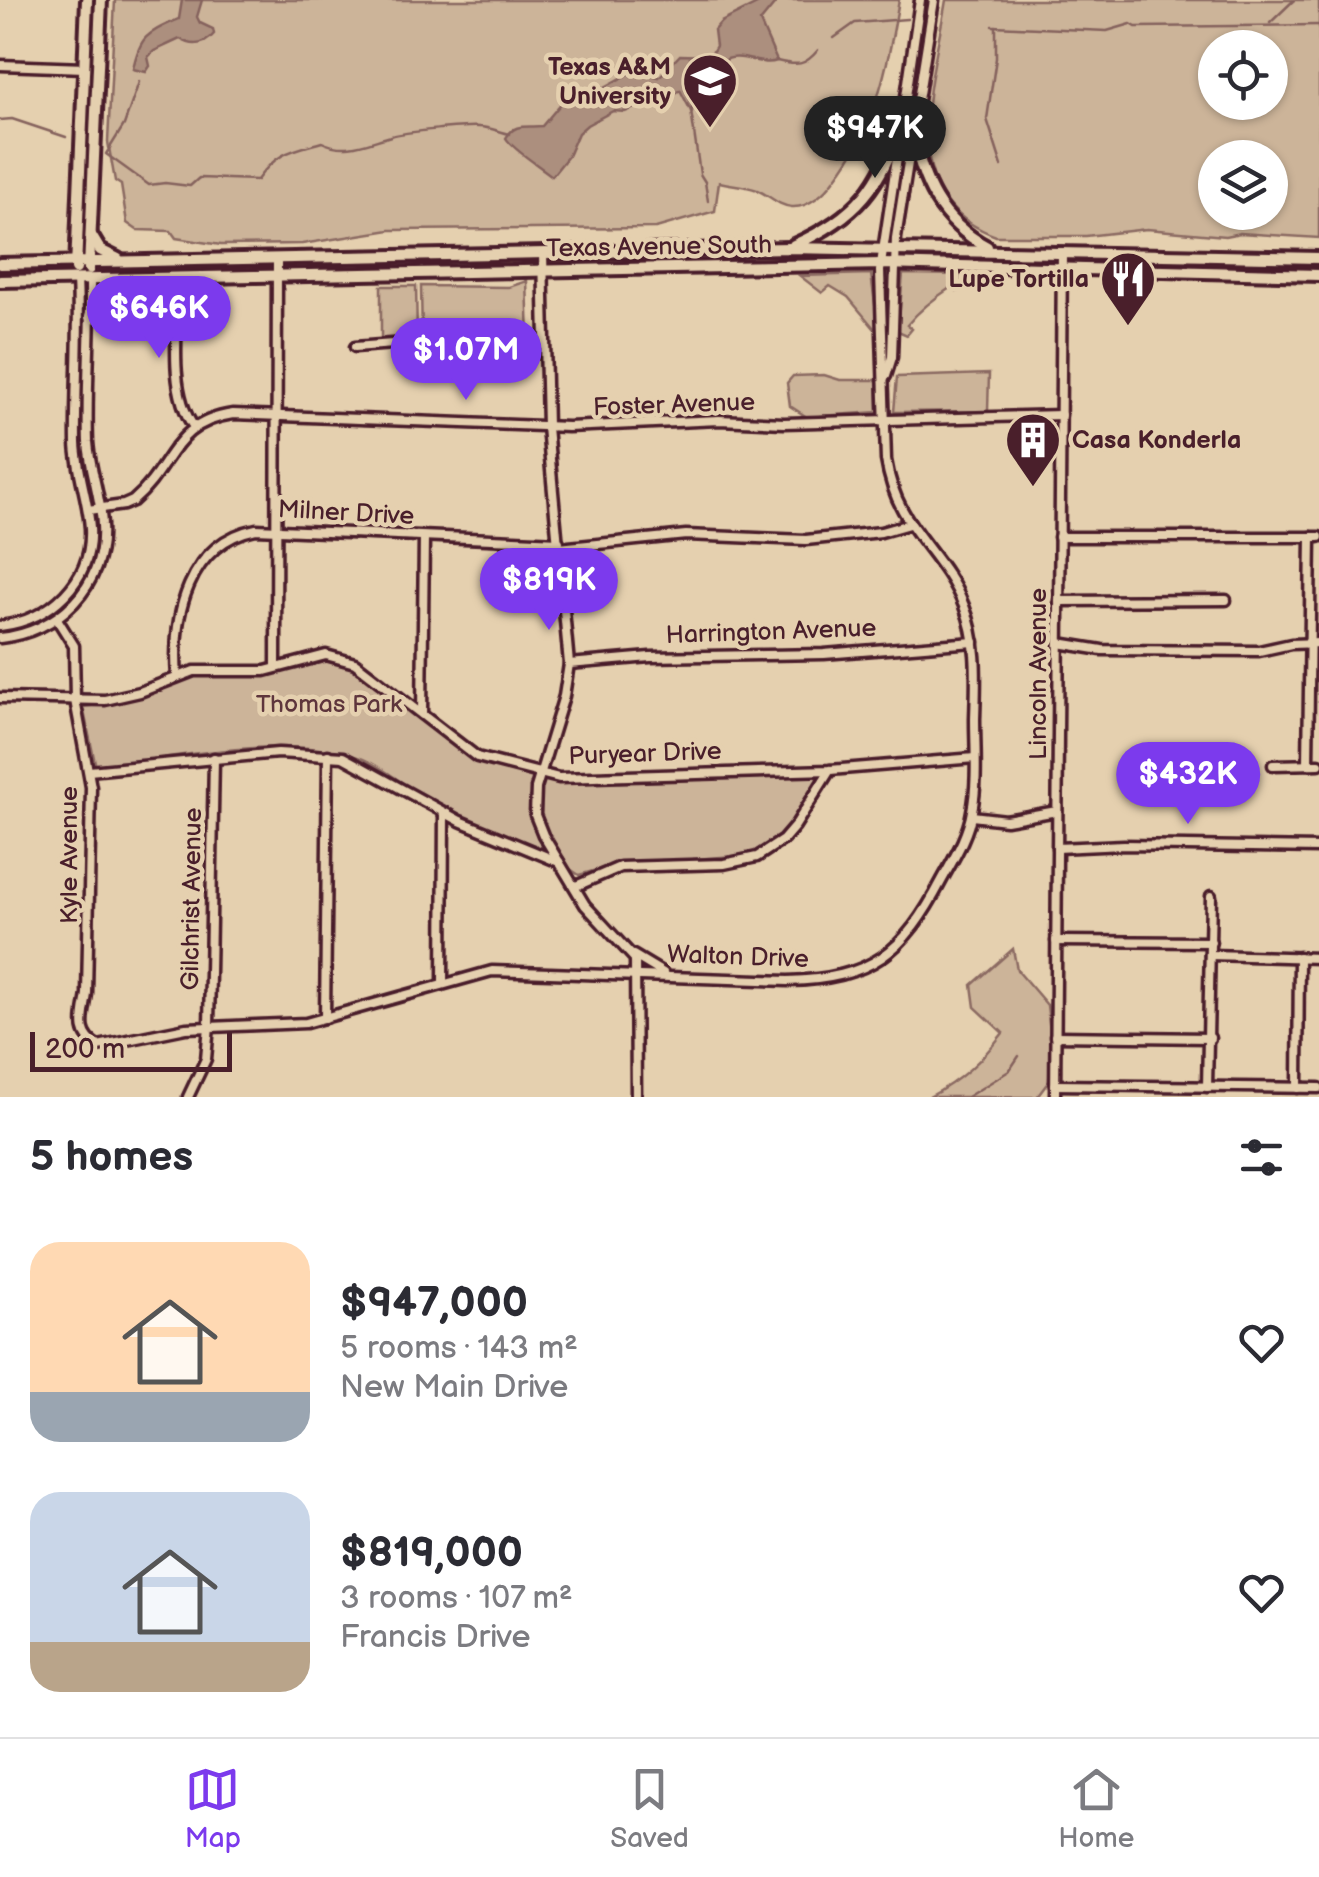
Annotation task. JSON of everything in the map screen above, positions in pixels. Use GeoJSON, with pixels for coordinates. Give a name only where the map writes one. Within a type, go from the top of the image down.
{"type":"FeatureCollection","features":[{"type":"Feature","properties":{"kind":"main road"},"geometry":{"type":"LineString","coordinates":[[83,280],[76,263],[87,0]]}},
{"type":"Feature","properties":{"kind":"main road"},"geometry":{"type":"LineString","coordinates":[[83,280],[89,263],[101,0]]}},
{"type":"Feature","properties":{"kind":"main road"},"geometry":{"type":"LineString","coordinates":[[85,68],[90,72],[88,116],[94,128]]}},
{"type":"Feature","properties":{"kind":"main road"},"geometry":{"type":"LineString","coordinates":[[789,248],[825,231],[860,204],[888,164],[902,120]]}},
{"type":"Feature","properties":{"kind":"main road"},"geometry":{"type":"LineString","coordinates":[[913,131],[921,171],[933,198],[965,234],[992,250]]}},
{"type":"Feature","properties":{"kind":"main road"},"geometry":{"type":"LineString","coordinates":[[90,234],[100,250],[128,262]]}},
{"type":"Feature","properties":{"kind":"main road","name":"Texas Avenue South"},"geometry":{"type":"LineString","coordinates":[[0,264],[889,247],[1319,258]]}},
{"type":"Feature","properties":{"kind":"main road"},"geometry":{"type":"LineString","coordinates":[[690,250],[690,267]]}},
{"type":"Feature","properties":{"kind":"main road"},"geometry":{"type":"LineString","coordinates":[[1258,256],[1258,274]]}},
{"type":"Feature","properties":{"kind":"main road","name":"Texas Avenue South"},"geometry":{"type":"LineString","coordinates":[[0,281],[888,264],[1319,274]]}},
{"type":"Feature","properties":{"kind":"main road"},"geometry":{"type":"LineString","coordinates":[[90,317],[102,292],[118,280]]}},
{"type":"Feature","properties":{"kind":"street"},"geometry":{"type":"LineString","coordinates":[[889,247],[920,0]]}},
{"type":"Feature","properties":{"kind":"street"},"geometry":{"type":"LineString","coordinates":[[889,247],[934,0]]}},
{"type":"Feature","properties":{"kind":"street"},"geometry":{"type":"LineString","coordinates":[[0,65],[85,68]]}},
{"type":"Feature","properties":{"kind":"street","name":"Walton Drive"},"geometry":{"type":"LineString","coordinates":[[86,1038],[102,1047],[180,1029],[286,1026],[492,971],[813,980],[850,974],[877,962],[903,942],[916,926],[962,842],[972,816],[974,642],[958,593],[897,504],[888,476],[886,376],[892,357],[889,247]]}},
{"type":"Feature","properties":{"kind":"street","name":"Lincoln Avenue"},"geometry":{"type":"LineString","coordinates":[[1055,1097],[1062,251]]}},
{"type":"Feature","properties":{"kind":"street"},"geometry":{"type":"LineString","coordinates":[[543,253],[547,427],[570,664],[540,774],[535,815],[543,835],[590,911],[633,954],[667,976]]}},
{"type":"Feature","properties":{"kind":"street"},"geometry":{"type":"LineString","coordinates":[[276,666],[277,259]]}},
{"type":"Feature","properties":{"kind":"street"},"geometry":{"type":"LineString","coordinates":[[88,510],[133,501],[172,448],[194,427],[182,412],[178,393],[179,278]]}},
{"type":"Feature","properties":{"kind":"street"},"geometry":{"type":"LineString","coordinates":[[0,638],[32,632],[57,619],[77,601],[96,568],[102,536],[88,442],[90,317],[83,280]]}},
{"type":"Feature","properties":{"kind":"street"},"geometry":{"type":"LineString","coordinates":[[0,626],[40,615],[74,584],[90,543],[76,451],[83,280]]}},
{"type":"Feature","properties":{"kind":"street"},"geometry":{"type":"LineString","coordinates":[[355,346],[419,342],[443,346]]}},
{"type":"Feature","properties":{"kind":"street","name":"Foster Avenue"},"geometry":{"type":"LineString","coordinates":[[194,427],[219,416],[279,414],[547,427],[1060,415]]}},
{"type":"Feature","properties":{"kind":"street","name":"Milner Drive"},"geometry":{"type":"LineString","coordinates":[[177,677],[180,609],[210,553],[241,532],[256,529],[559,545],[686,535],[806,540],[882,532],[909,524]]}},
{"type":"Feature","properties":{"kind":"street"},"geometry":{"type":"LineString","coordinates":[[422,714],[424,537]]}},
{"type":"Feature","properties":{"kind":"street"},"geometry":{"type":"LineString","coordinates":[[1059,538],[1315,537],[1308,644],[1308,764]]}},
{"type":"Feature","properties":{"kind":"street"},"geometry":{"type":"LineString","coordinates":[[1058,600],[1226,600]]}},
{"type":"Feature","properties":{"kind":"street","name":"Kyle Avenue"},"geometry":{"type":"LineString","coordinates":[[57,619],[74,646],[75,700],[91,787],[87,994],[82,1026],[86,1038]]}},
{"type":"Feature","properties":{"kind":"street","name":"Harrington Avenue"},"geometry":{"type":"LineString","coordinates":[[570,664],[650,657],[824,654],[974,642]]}},
{"type":"Feature","properties":{"kind":"street"},"geometry":{"type":"LineString","coordinates":[[1059,643],[1102,650],[1178,651],[1259,651],[1319,644]]}},
{"type":"Feature","properties":{"kind":"street","name":"Puryear Drive"},"geometry":{"type":"LineString","coordinates":[[0,698],[121,698],[194,672],[250,673],[326,655],[342,657],[372,675],[477,758],[540,774],[579,779],[674,772],[830,770],[975,758]]}},
{"type":"Feature","properties":{"kind":"street"},"geometry":{"type":"LineString","coordinates":[[89,771],[278,753],[328,755],[355,761],[444,813],[560,862]]}},
{"type":"Feature","properties":{"kind":"street"},"geometry":{"type":"LineString","coordinates":[[326,1018],[328,755]]}},
{"type":"Feature","properties":{"kind":"street","name":"Gilchrist Avenue"},"geometry":{"type":"LineString","coordinates":[[188,1097],[206,1059],[210,1026],[214,758]]}},
{"type":"Feature","properties":{"kind":"street"},"geometry":{"type":"LineString","coordinates":[[1273,765],[1319,764]]}},
{"type":"Feature","properties":{"kind":"street"},"geometry":{"type":"LineString","coordinates":[[576,886],[620,867],[724,864],[756,857],[783,840],[795,826],[830,770]]}},
{"type":"Feature","properties":{"kind":"street"},"geometry":{"type":"LineString","coordinates":[[972,816],[1006,820],[1057,810]]}},
{"type":"Feature","properties":{"kind":"street"},"geometry":{"type":"LineString","coordinates":[[443,984],[444,813]]}},
{"type":"Feature","properties":{"kind":"street"},"geometry":{"type":"LineString","coordinates":[[1057,848],[1319,848]]}},
{"type":"Feature","properties":{"kind":"street"},"geometry":{"type":"LineString","coordinates":[[1207,1087],[1211,896]]}},
{"type":"Feature","properties":{"kind":"street"},"geometry":{"type":"LineString","coordinates":[[1056,941],[1210,942]]}},
{"type":"Feature","properties":{"kind":"street"},"geometry":{"type":"LineString","coordinates":[[633,954],[637,974],[636,1097]]}},
{"type":"Feature","properties":{"kind":"street"},"geometry":{"type":"LineString","coordinates":[[1210,955],[1319,958]]}},
{"type":"Feature","properties":{"kind":"street"},"geometry":{"type":"LineString","coordinates":[[1298,1088],[1299,957]]}},
{"type":"Feature","properties":{"kind":"street"},"geometry":{"type":"LineString","coordinates":[[1056,1036],[1210,1038]]}},
{"type":"Feature","properties":{"kind":"street"},"geometry":{"type":"LineString","coordinates":[[1055,1085],[1207,1087],[1256,1092],[1319,1088]]}},
{"type":"Feature","properties":{"kind":"street"},"geometry":{"type":"LineString","coordinates":[[1152,1086],[1152,1097]]}},
{"type":"Feature","properties":{"kind":"green space"},"geometry":{"type":"Polygon","coordinates":[[[115,0],[899,0],[879,94],[861,137],[831,184],[805,205],[787,206],[757,190],[719,182],[715,211],[656,228],[390,230],[302,244],[221,245],[176,238],[171,231],[137,230],[127,223],[108,142],[115,0]]]}},
{"type":"Feature","properties":{"kind":"green space"},"geometry":{"type":"Polygon","coordinates":[[[946,0],[1319,0],[1319,238],[1147,229],[1086,236],[996,236],[963,218],[942,194],[931,166],[928,100],[946,0]]]}},
{"type":"Feature","properties":{"kind":"green space"},"geometry":{"type":"Polygon","coordinates":[[[871,274],[879,334],[848,297],[830,286],[822,293],[800,276],[871,274]]]}},
{"type":"Feature","properties":{"kind":"green space"},"geometry":{"type":"Polygon","coordinates":[[[903,274],[969,275],[968,285],[957,291],[953,286],[917,314],[907,325],[912,329],[907,335],[898,331],[903,274]]]}},
{"type":"Feature","properties":{"kind":"green space"},"geometry":{"type":"Polygon","coordinates":[[[527,281],[529,339],[422,337],[421,286],[509,287],[527,281]]]}},
{"type":"Feature","properties":{"kind":"green space"},"geometry":{"type":"Polygon","coordinates":[[[381,286],[416,286],[417,337],[381,338],[381,286]]]}},
{"type":"Feature","properties":{"kind":"green space"},"geometry":{"type":"Polygon","coordinates":[[[989,374],[988,411],[894,412],[897,377],[989,374]]]}},
{"type":"Feature","properties":{"kind":"green space"},"geometry":{"type":"Polygon","coordinates":[[[824,375],[840,380],[877,380],[878,412],[807,417],[790,406],[787,383],[793,376],[824,375]]]}},
{"type":"Feature","properties":{"kind":"green space","name":"Thomas Park"},"geometry":{"type":"Polygon","coordinates":[[[324,657],[347,659],[473,758],[491,766],[574,782],[813,774],[820,781],[783,835],[748,855],[614,865],[579,875],[531,848],[448,812],[374,764],[334,751],[267,747],[96,767],[83,707],[113,703],[196,674],[269,671],[324,657]]]}},
{"type":"Feature","properties":{"kind":"green space"},"geometry":{"type":"Polygon","coordinates":[[[1013,949],[1017,970],[1047,1005],[1051,1041],[1049,1081],[1037,1097],[929,1097],[970,1069],[1003,1033],[975,1007],[972,985],[1013,949]]]}},
{"type":"Feature","properties":{"kind":"shaded area"},"geometry":{"type":"Polygon","coordinates":[[[182,0],[202,0],[197,17],[214,34],[198,44],[180,39],[154,51],[148,57],[150,66],[146,72],[133,69],[147,36],[179,19],[182,0]]]}},
{"type":"Feature","properties":{"kind":"shaded area"},"geometry":{"type":"Polygon","coordinates":[[[765,0],[778,0],[760,22],[777,61],[727,59],[708,85],[686,89],[692,97],[692,113],[680,90],[664,101],[625,112],[613,111],[578,133],[568,156],[552,176],[506,138],[517,128],[542,126],[569,94],[603,88],[636,70],[659,77],[680,55],[710,56],[716,46],[714,30],[721,22],[765,0]]]}},
{"type":"Feature","properties":{"kind":"waterway"},"geometry":{"type":"LineString","coordinates":[[1270,23],[1294,0]]}},
{"type":"Feature","properties":{"kind":"waterway"},"geometry":{"type":"LineString","coordinates":[[834,38],[855,23],[907,19]]}},
{"type":"Feature","properties":{"kind":"waterway"},"geometry":{"type":"LineString","coordinates":[[993,26],[1107,31],[1131,24],[1319,25]]}},
{"type":"Feature","properties":{"kind":"waterway"},"geometry":{"type":"LineString","coordinates":[[996,26],[996,58],[987,119],[1002,166]]}},
{"type":"Feature","properties":{"kind":"waterway"},"geometry":{"type":"LineString","coordinates":[[777,61],[800,63],[818,50]]}},
{"type":"Feature","properties":{"kind":"waterway"},"geometry":{"type":"LineString","coordinates":[[139,82],[124,125],[106,154],[149,185],[190,186],[199,178],[257,180],[278,158],[322,142],[348,147],[398,134],[472,127],[510,134]]}},
{"type":"Feature","properties":{"kind":"waterway"},"geometry":{"type":"LineString","coordinates":[[691,111],[708,201]]}},
{"type":"Feature","properties":{"kind":"waterway"},"geometry":{"type":"LineString","coordinates":[[0,120],[12,119],[66,137]]}},
{"type":"Feature","properties":{"kind":"waterway"},"geometry":{"type":"LineString","coordinates":[[967,1097],[1009,1071],[1019,1056]]}},
{"type":"Feature","properties":{"kind":"place","name":"Texas A&M University"},"geometry":{"type":"Point","coordinates":[710,130]}},
{"type":"Feature","properties":{"kind":"place","name":"Lupe Tortilla"},"geometry":{"type":"Point","coordinates":[1128,328]}},
{"type":"Feature","properties":{"kind":"place","name":"Casa Konderla"},"geometry":{"type":"Point","coordinates":[1033,489]}}]}
